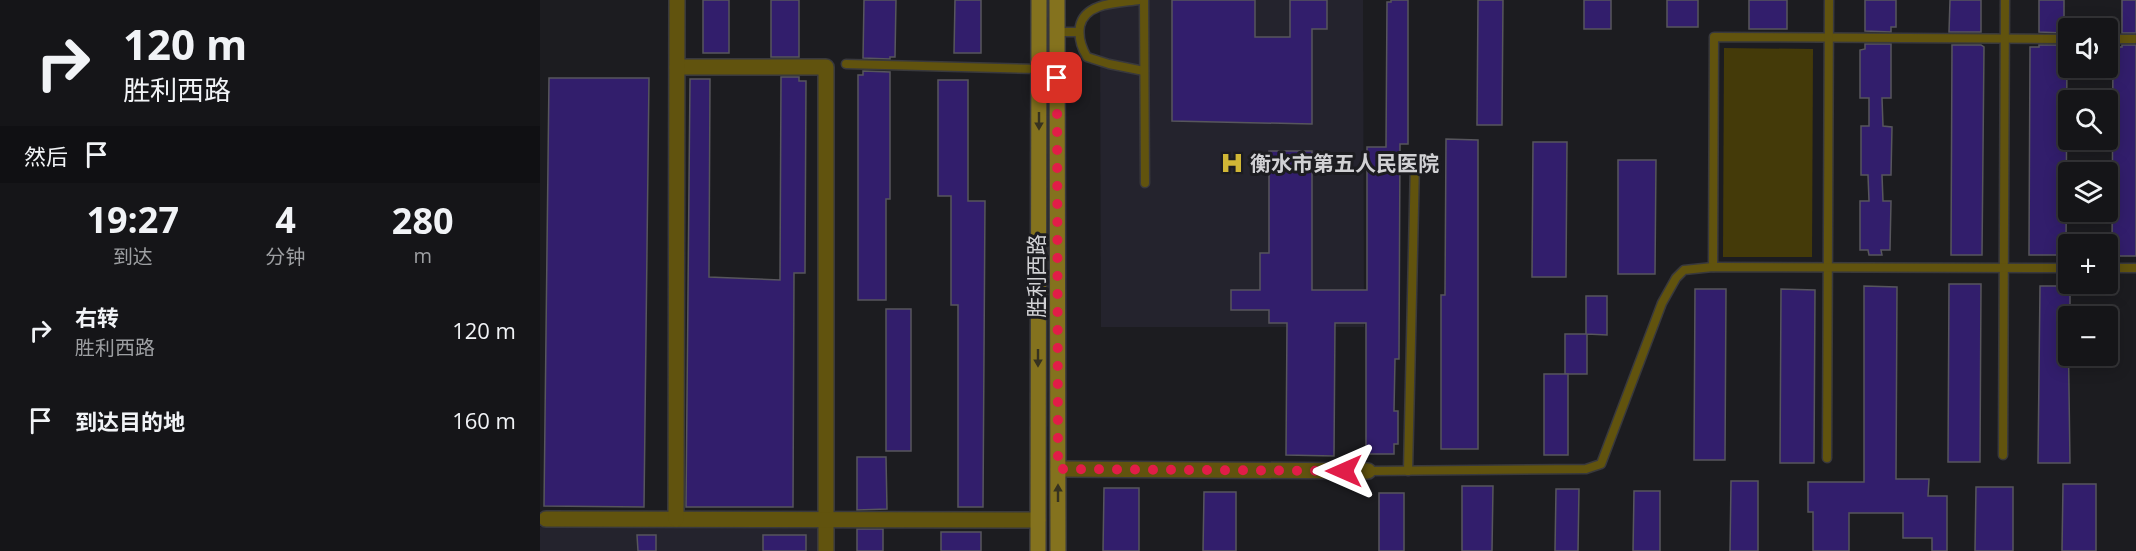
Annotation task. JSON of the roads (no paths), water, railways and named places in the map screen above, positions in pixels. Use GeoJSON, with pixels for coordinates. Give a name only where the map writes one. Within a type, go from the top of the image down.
{"type":"FeatureCollection","features":[{"type":"Feature","properties":{"kind":"main road","name":"胜利西路"},"geometry":{"type":"LineString","coordinates":[[1038,551],[1039,0]]}},
{"type":"Feature","properties":{"kind":"main road","name":"胜利西路"},"geometry":{"type":"LineString","coordinates":[[1057,0],[1058,551]]}},
{"type":"Feature","properties":{"kind":"street"},"geometry":{"type":"LineString","coordinates":[[676,519],[677,0]]}},
{"type":"Feature","properties":{"kind":"street"},"geometry":{"type":"LineString","coordinates":[[677,67],[826,67],[826,551]]}},
{"type":"Feature","properties":{"kind":"street"},"geometry":{"type":"LineString","coordinates":[[1058,469],[1368,471]]}},
{"type":"Feature","properties":{"kind":"street"},"geometry":{"type":"LineString","coordinates":[[546,519],[1038,520]]}},
{"type":"Feature","properties":{"kind":"lane"},"geometry":{"type":"LineString","coordinates":[[1139,0],[1110,4],[1087,11],[1082,17],[1079,32],[1081,48],[1087,57],[1144,71]]}},
{"type":"Feature","properties":{"kind":"lane"},"geometry":{"type":"LineString","coordinates":[[1144,0],[1145,183]]}},
{"type":"Feature","properties":{"kind":"lane"},"geometry":{"type":"LineString","coordinates":[[1827,458],[1829,0]]}},
{"type":"Feature","properties":{"kind":"lane"},"geometry":{"type":"LineString","coordinates":[[2003,455],[2006,0]]}},
{"type":"Feature","properties":{"kind":"lane"},"geometry":{"type":"LineString","coordinates":[[1057,32],[1079,32]]}},
{"type":"Feature","properties":{"kind":"lane"},"geometry":{"type":"LineString","coordinates":[[1713,267],[1714,37],[2058,39]]}},
{"type":"Feature","properties":{"kind":"lane"},"geometry":{"type":"LineString","coordinates":[[2118,39],[2136,39]]}},
{"type":"Feature","properties":{"kind":"lane"},"geometry":{"type":"LineString","coordinates":[[846,64],[1039,69]]}},
{"type":"Feature","properties":{"kind":"lane"},"geometry":{"type":"LineString","coordinates":[[1408,471],[1415,162]]}},
{"type":"Feature","properties":{"kind":"lane"},"geometry":{"type":"LineString","coordinates":[[1368,471],[1586,469],[1601,464],[1662,303],[1676,278],[1684,270],[1713,267],[2058,268]]}},
{"type":"Feature","properties":{"kind":"lane"},"geometry":{"type":"LineString","coordinates":[[2118,268],[2136,268]]}},
{"type":"Feature","properties":{"kind":"place","name":"衡水市第五人民医院"},"geometry":{"type":"Point","coordinates":[1232,163]}}]}
